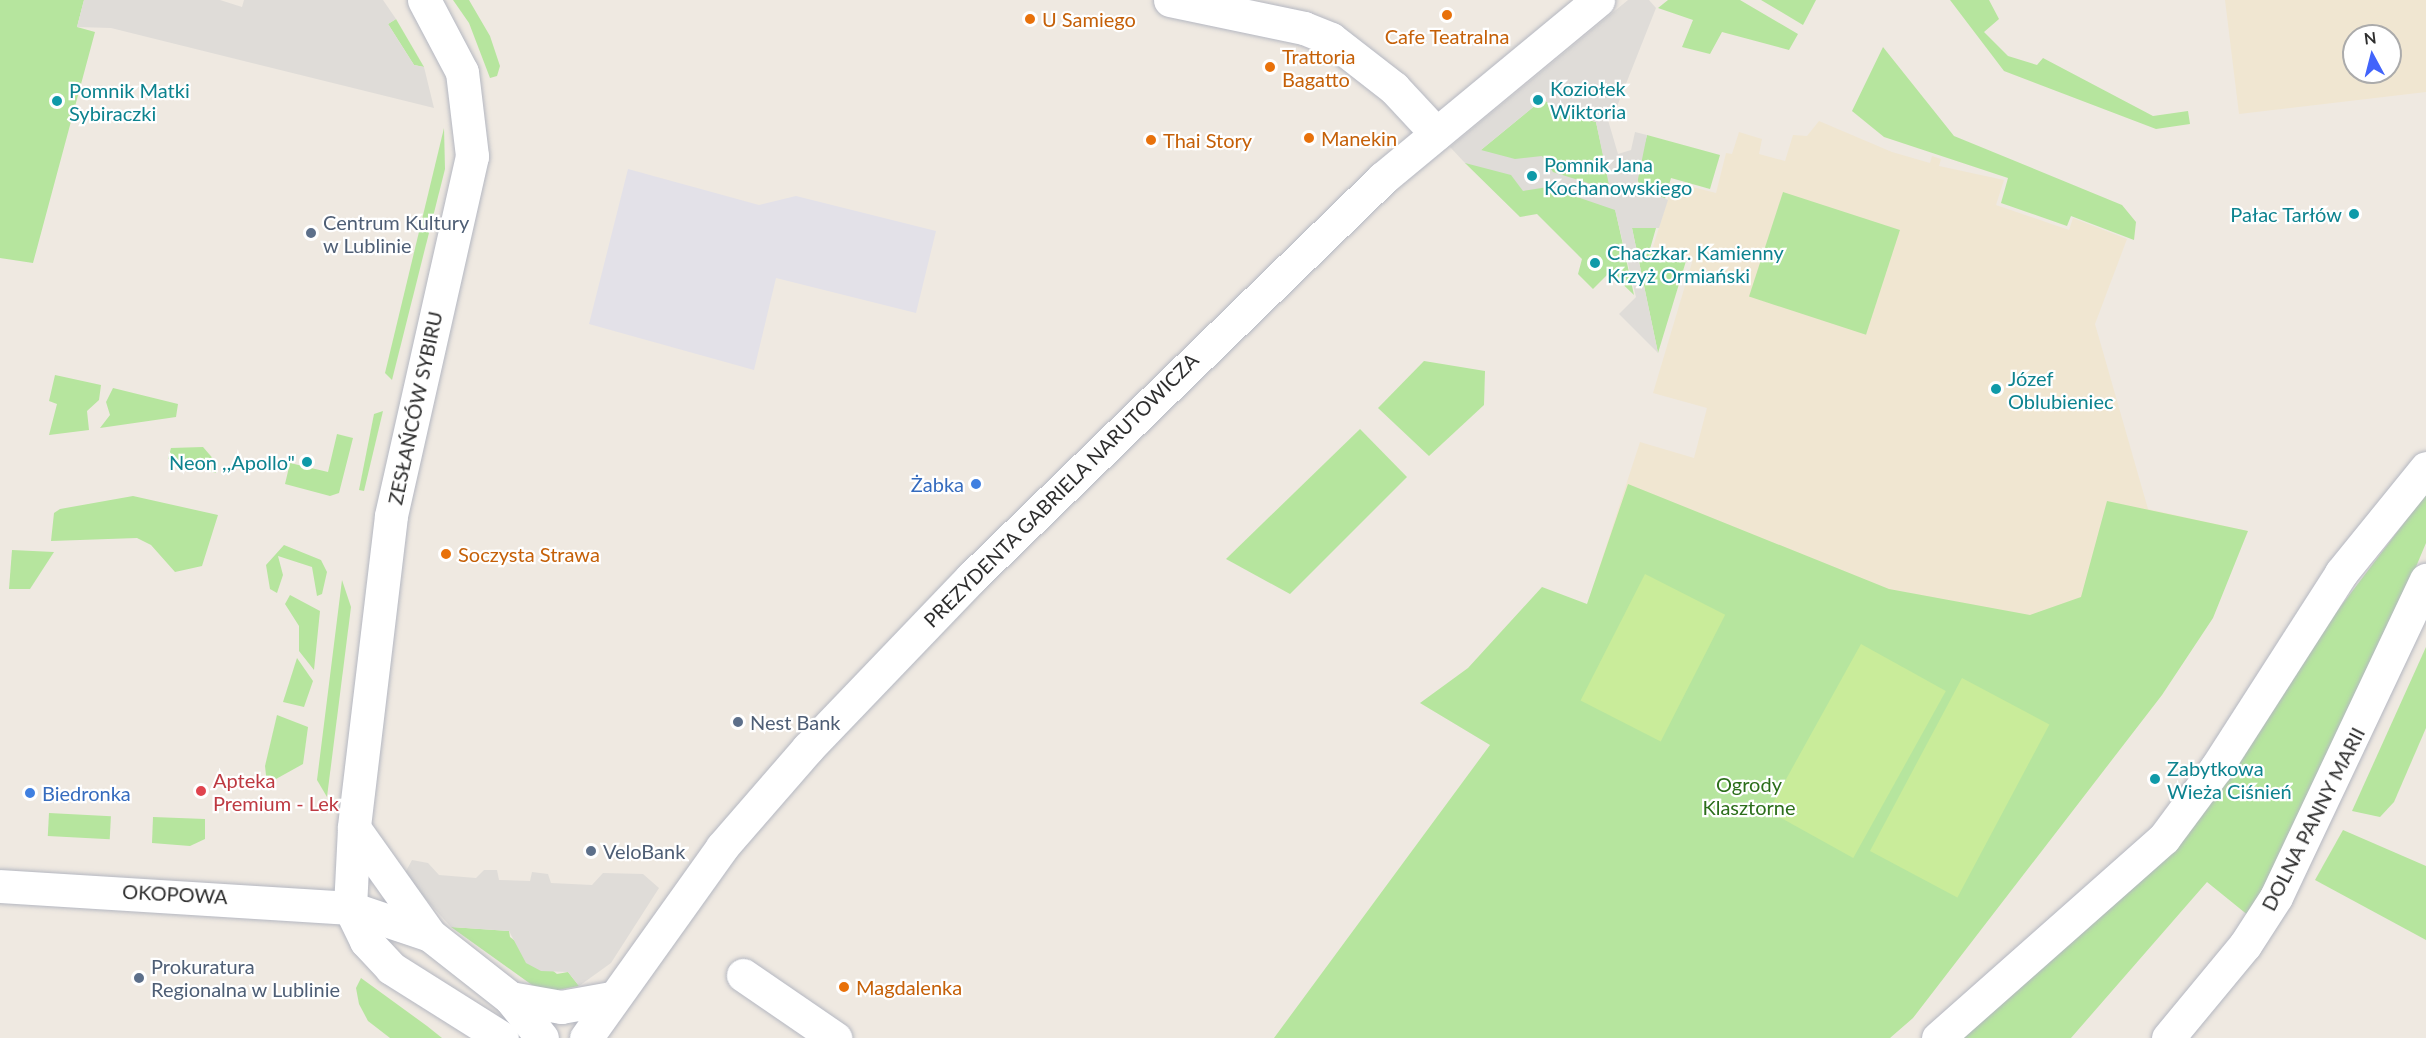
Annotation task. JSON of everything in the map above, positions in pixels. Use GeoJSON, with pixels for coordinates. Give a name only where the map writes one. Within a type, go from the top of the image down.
{"type":"FeatureCollection","features":[{"type":"Feature","properties":{"kind":"street","name":"ZESŁAŃCÓW SYBIRU"},"geometry":{"type":"LineString","coordinates":[[350,909],[354,828],[391,516],[472,156],[462,72],[424,0]]}},
{"type":"Feature","properties":{"kind":"street"},"geometry":{"type":"LineString","coordinates":[[1170,0],[1297,26],[1331,39],[1394,88],[1436,133]]}},
{"type":"Feature","properties":{"kind":"street","name":"PREZYDENTA GABRIELA NARUTOWICZA"},"geometry":{"type":"LineString","coordinates":[[586,1038],[611,998],[722,847],[876,675],[1116,432],[1436,133],[1598,0]]}},
{"type":"Feature","properties":{"kind":"street"},"geometry":{"type":"LineString","coordinates":[[1938,1038],[2164,838],[2341,573],[2426,468]]}},
{"type":"Feature","properties":{"kind":"street","name":"DOLNA PANNY MARII"},"geometry":{"type":"LineString","coordinates":[[2168,1038],[2245,945],[2276,897],[2426,580]]}},
{"type":"Feature","properties":{"kind":"street"},"geometry":{"type":"LineString","coordinates":[[354,828],[430,935]]}},
{"type":"Feature","properties":{"kind":"street","name":"OKOPOWA"},"geometry":{"type":"LineString","coordinates":[[0,886],[350,909],[430,935],[510,998],[542,1038]]}},
{"type":"Feature","properties":{"kind":"street"},"geometry":{"type":"LineString","coordinates":[[350,909],[366,941],[391,969],[487,1033]]}},
{"type":"Feature","properties":{"kind":"street"},"geometry":{"type":"LineString","coordinates":[[743,975],[835,1038]]}},
{"type":"Feature","properties":{"kind":"street"},"geometry":{"type":"LineString","coordinates":[[510,998],[561,1007],[611,998]]}},
{"type":"Feature","properties":{"kind":"shaded area"},"geometry":{"type":"Polygon","coordinates":[[[84,0],[220,0],[242,7],[244,0],[383,0],[396,19],[388,24],[414,65],[424,67],[434,108],[111,28],[77,27],[84,0]]]}},
{"type":"Feature","properties":{"kind":"shaded area"},"geometry":{"type":"Polygon","coordinates":[[[1628,0],[1649,0],[1656,8],[1616,109],[1626,117],[1608,120],[1618,154],[1631,150],[1635,132],[1647,135],[1637,184],[1668,200],[1659,228],[1632,228],[1658,353],[1619,314],[1636,297],[1615,210],[1548,187],[1523,191],[1511,175],[1465,163],[1450,147],[1628,0]],[[1543,99],[1481,150],[1515,159],[1542,156],[1553,172],[1610,190],[1596,122],[1562,113],[1543,99]]]}},
{"type":"Feature","properties":{"kind":"shaded area"},"geometry":{"type":"Polygon","coordinates":[[[2225,0],[2426,0],[2426,92],[2239,114],[2225,0]]]}},
{"type":"Feature","properties":{"kind":"shaded area"},"geometry":{"type":"Polygon","coordinates":[[[1819,121],[1892,152],[1930,163],[1932,156],[1941,159],[1939,166],[2004,180],[1996,205],[2069,230],[2073,218],[2127,239],[2095,324],[2148,509],[2248,531],[1970,944],[1587,605],[1640,442],[1694,458],[1707,408],[1653,393],[1693,259],[1653,247],[1673,182],[1716,193],[1726,153],[1732,154],[1739,132],[1762,139],[1759,154],[1785,161],[1793,135],[1807,136],[1819,121]]]}},
{"type":"Feature","properties":{"kind":"shaded area"},"geometry":{"type":"Polygon","coordinates":[[[628,169],[759,205],[796,196],[936,231],[916,313],[776,278],[754,370],[589,324],[628,169]]]}},
{"type":"Feature","properties":{"kind":"shaded area"},"geometry":{"type":"Polygon","coordinates":[[[412,860],[428,863],[439,875],[476,878],[484,870],[497,870],[499,880],[530,881],[532,872],[548,874],[551,883],[592,885],[603,873],[643,874],[659,888],[611,963],[579,986],[568,972],[541,971],[526,963],[509,931],[451,927],[404,875],[412,860]]]}},
{"type":"Feature","properties":{"kind":"green space"},"geometry":{"type":"Polygon","coordinates":[[[0,0],[84,0],[77,27],[95,32],[33,263],[0,258],[0,0]]]}},
{"type":"Feature","properties":{"kind":"green space"},"geometry":{"type":"Polygon","coordinates":[[[453,0],[469,0],[490,36],[500,66],[497,76],[490,78],[469,23],[453,0]]]}},
{"type":"Feature","properties":{"kind":"green space"},"geometry":{"type":"Polygon","coordinates":[[[1668,0],[1740,0],[1798,34],[1789,50],[1722,32],[1710,54],[1682,47],[1693,20],[1658,8],[1668,0]]]}},
{"type":"Feature","properties":{"kind":"green space"},"geometry":{"type":"Polygon","coordinates":[[[1761,0],[1816,0],[1803,25],[1761,0]]]}},
{"type":"Feature","properties":{"kind":"green space"},"geometry":{"type":"Polygon","coordinates":[[[1950,0],[1989,0],[1999,19],[1984,32],[2008,56],[2037,65],[2043,58],[2153,116],[2188,111],[2190,124],[2156,129],[2004,71],[1950,0]]]}},
{"type":"Feature","properties":{"kind":"green space"},"geometry":{"type":"Polygon","coordinates":[[[396,19],[424,67],[414,65],[388,24],[396,19]]]}},
{"type":"Feature","properties":{"kind":"green space"},"geometry":{"type":"Polygon","coordinates":[[[1883,47],[1954,136],[2122,205],[2136,222],[2134,240],[2071,216],[2067,226],[2001,203],[2008,178],[1884,137],[1852,111],[1883,47]]]}},
{"type":"Feature","properties":{"kind":"green space"},"geometry":{"type":"Polygon","coordinates":[[[1543,99],[1562,113],[1596,122],[1634,295],[1610,272],[1593,289],[1578,274],[1582,259],[1537,214],[1520,217],[1465,163],[1543,99]]]}},
{"type":"Feature","properties":{"kind":"green space"},"geometry":{"type":"Polygon","coordinates":[[[444,128],[445,169],[392,380],[385,373],[444,128]]]}},
{"type":"Feature","properties":{"kind":"green space"},"geometry":{"type":"Polygon","coordinates":[[[1647,135],[1720,155],[1710,189],[1671,178],[1665,199],[1641,189],[1636,176],[1647,135]]]}},
{"type":"Feature","properties":{"kind":"green space"},"geometry":{"type":"Polygon","coordinates":[[[1783,192],[1900,230],[1866,335],[1749,297],[1783,192]]]}},
{"type":"Feature","properties":{"kind":"green space"},"geometry":{"type":"Polygon","coordinates":[[[1632,228],[1656,228],[1650,249],[1686,261],[1658,353],[1632,228]]]}},
{"type":"Feature","properties":{"kind":"green space"},"geometry":{"type":"Polygon","coordinates":[[[1424,361],[1485,371],[1484,405],[1429,456],[1378,408],[1424,361]]]}},
{"type":"Feature","properties":{"kind":"green space"},"geometry":{"type":"Polygon","coordinates":[[[55,375],[101,385],[99,400],[87,411],[89,430],[49,435],[57,404],[49,401],[55,375]]]}},
{"type":"Feature","properties":{"kind":"green space"},"geometry":{"type":"Polygon","coordinates":[[[113,388],[178,404],[176,417],[100,428],[110,415],[106,402],[113,388]]]}},
{"type":"Feature","properties":{"kind":"green space"},"geometry":{"type":"Polygon","coordinates":[[[383,411],[364,491],[359,490],[374,414],[383,411]]]}},
{"type":"Feature","properties":{"kind":"green space"},"geometry":{"type":"Polygon","coordinates":[[[1360,429],[1407,477],[1290,594],[1226,559],[1360,429]]]}},
{"type":"Feature","properties":{"kind":"green space"},"geometry":{"type":"Polygon","coordinates":[[[337,434],[353,438],[339,493],[330,496],[285,484],[290,463],[328,472],[337,434]]]}},
{"type":"Feature","properties":{"kind":"green space"},"geometry":{"type":"Polygon","coordinates":[[[203,447],[216,462],[216,473],[168,459],[171,448],[203,447]]]}},
{"type":"Feature","properties":{"kind":"green space","name":"Ogrody Klasztorne"},"geometry":{"type":"Polygon","coordinates":[[[1628,484],[1889,589],[2030,615],[2081,597],[2107,501],[2248,531],[2213,618],[2162,695],[1913,1018],[1890,1038],[1274,1038],[1490,745],[1420,703],[1468,668],[1542,587],[1587,604],[1628,484]]]}},
{"type":"Feature","properties":{"kind":"green space"},"geometry":{"type":"Polygon","coordinates":[[[2426,494],[2426,543],[2386,638],[2249,916],[2207,882],[2071,1038],[1949,1038],[2131,883],[2426,494]]]}},
{"type":"Feature","properties":{"kind":"green space"},"geometry":{"type":"Polygon","coordinates":[[[133,496],[218,515],[202,566],[175,572],[151,545],[137,538],[51,541],[54,513],[60,509],[133,496]]]}},
{"type":"Feature","properties":{"kind":"green space"},"geometry":{"type":"Polygon","coordinates":[[[284,545],[321,560],[327,572],[322,594],[317,596],[312,567],[278,556],[283,575],[277,593],[270,589],[266,565],[284,545]]]}},
{"type":"Feature","properties":{"kind":"green space"},"geometry":{"type":"Polygon","coordinates":[[[12,550],[54,552],[30,589],[9,589],[12,550]]]}},
{"type":"Feature","properties":{"kind":"green space"},"geometry":{"type":"Polygon","coordinates":[[[1645,574],[1725,615],[1661,741],[1581,701],[1645,574]]]}},
{"type":"Feature","properties":{"kind":"green space"},"geometry":{"type":"Polygon","coordinates":[[[342,580],[351,607],[327,797],[317,780],[342,580]]]}},
{"type":"Feature","properties":{"kind":"green space"},"geometry":{"type":"Polygon","coordinates":[[[290,595],[320,611],[314,670],[299,651],[299,626],[285,604],[290,595]]]}},
{"type":"Feature","properties":{"kind":"green space"},"geometry":{"type":"Polygon","coordinates":[[[1861,644],[1946,691],[1853,858],[1768,811],[1861,644]]]}},
{"type":"Feature","properties":{"kind":"green space"},"geometry":{"type":"Polygon","coordinates":[[[2426,647],[2426,728],[2394,802],[2380,817],[2352,811],[2426,647]]]}},
{"type":"Feature","properties":{"kind":"green space"},"geometry":{"type":"Polygon","coordinates":[[[297,658],[313,681],[304,707],[283,702],[297,658]]]}},
{"type":"Feature","properties":{"kind":"green space"},"geometry":{"type":"Polygon","coordinates":[[[1962,678],[2049,724],[1957,898],[1870,851],[1962,678]]]}},
{"type":"Feature","properties":{"kind":"green space"},"geometry":{"type":"Polygon","coordinates":[[[277,715],[308,727],[303,764],[267,784],[265,766],[277,715]]]}},
{"type":"Feature","properties":{"kind":"green space"},"geometry":{"type":"Polygon","coordinates":[[[49,813],[111,816],[110,839],[48,836],[49,813]]]}},
{"type":"Feature","properties":{"kind":"green space"},"geometry":{"type":"Polygon","coordinates":[[[153,817],[205,819],[205,839],[190,846],[152,843],[153,817]]]}},
{"type":"Feature","properties":{"kind":"green space"},"geometry":{"type":"Polygon","coordinates":[[[2343,830],[2426,866],[2426,940],[2315,880],[2343,830]]]}},
{"type":"Feature","properties":{"kind":"green space"},"geometry":{"type":"Polygon","coordinates":[[[451,927],[509,931],[510,937],[557,974],[568,972],[579,986],[552,991],[532,985],[451,927]]]}},
{"type":"Feature","properties":{"kind":"green space"},"geometry":{"type":"Polygon","coordinates":[[[361,978],[442,1038],[390,1038],[368,1021],[359,1004],[356,988],[361,978]]]}},
{"type":"Feature","properties":{"kind":"place","name":"Cafe Teatralna"},"geometry":{"type":"Point","coordinates":[1447,15]}},
{"type":"Feature","properties":{"kind":"place","name":"U Samiego"},"geometry":{"type":"Point","coordinates":[1030,19]}},
{"type":"Feature","properties":{"kind":"place","name":"Trattoria Bagatto"},"geometry":{"type":"Point","coordinates":[1270,67]}},
{"type":"Feature","properties":{"kind":"place","name":"Koziołek Wiktoria"},"geometry":{"type":"Point","coordinates":[1538,100]}},
{"type":"Feature","properties":{"kind":"place","name":"Pomnik Matki Sybiraczki"},"geometry":{"type":"Point","coordinates":[57,101]}},
{"type":"Feature","properties":{"kind":"place","name":"Manekin"},"geometry":{"type":"Point","coordinates":[1309,138]}},
{"type":"Feature","properties":{"kind":"place","name":"Thai Story"},"geometry":{"type":"Point","coordinates":[1151,140]}},
{"type":"Feature","properties":{"kind":"place","name":"Pomnik Jana Kochanowskiego"},"geometry":{"type":"Point","coordinates":[1532,176]}},
{"type":"Feature","properties":{"kind":"place","name":"Pałac Tarłów"},"geometry":{"type":"Point","coordinates":[2354,214]}},
{"type":"Feature","properties":{"kind":"place","name":"Centrum Kultury w Lublinie"},"geometry":{"type":"Point","coordinates":[311,233]}},
{"type":"Feature","properties":{"kind":"place","name":"Chaczkar. Kamienny Krzyż Ormiański"},"geometry":{"type":"Point","coordinates":[1595,263]}},
{"type":"Feature","properties":{"kind":"place","name":"Józef Oblubieniec"},"geometry":{"type":"Point","coordinates":[1996,389]}},
{"type":"Feature","properties":{"kind":"place","name":"Neon ,,Apollo\""},"geometry":{"type":"Point","coordinates":[307,462]}},
{"type":"Feature","properties":{"kind":"place","name":"Żabka"},"geometry":{"type":"Point","coordinates":[976,484]}},
{"type":"Feature","properties":{"kind":"place","name":"Soczysta Strawa"},"geometry":{"type":"Point","coordinates":[446,554]}},
{"type":"Feature","properties":{"kind":"place","name":"Nest Bank"},"geometry":{"type":"Point","coordinates":[738,722]}},
{"type":"Feature","properties":{"kind":"place","name":"Zabytkowa Wieża Ciśnień"},"geometry":{"type":"Point","coordinates":[2155,779]}},
{"type":"Feature","properties":{"kind":"place","name":"Apteka Premium - Lek"},"geometry":{"type":"Point","coordinates":[201,791]}},
{"type":"Feature","properties":{"kind":"place","name":"Biedronka"},"geometry":{"type":"Point","coordinates":[30,793]}},
{"type":"Feature","properties":{"kind":"place","name":"VeloBank"},"geometry":{"type":"Point","coordinates":[591,851]}},
{"type":"Feature","properties":{"kind":"place","name":"Prokuratura Regionalna w Lublinie"},"geometry":{"type":"Point","coordinates":[139,978]}},
{"type":"Feature","properties":{"kind":"place","name":"Magdalenka"},"geometry":{"type":"Point","coordinates":[844,987]}}]}
